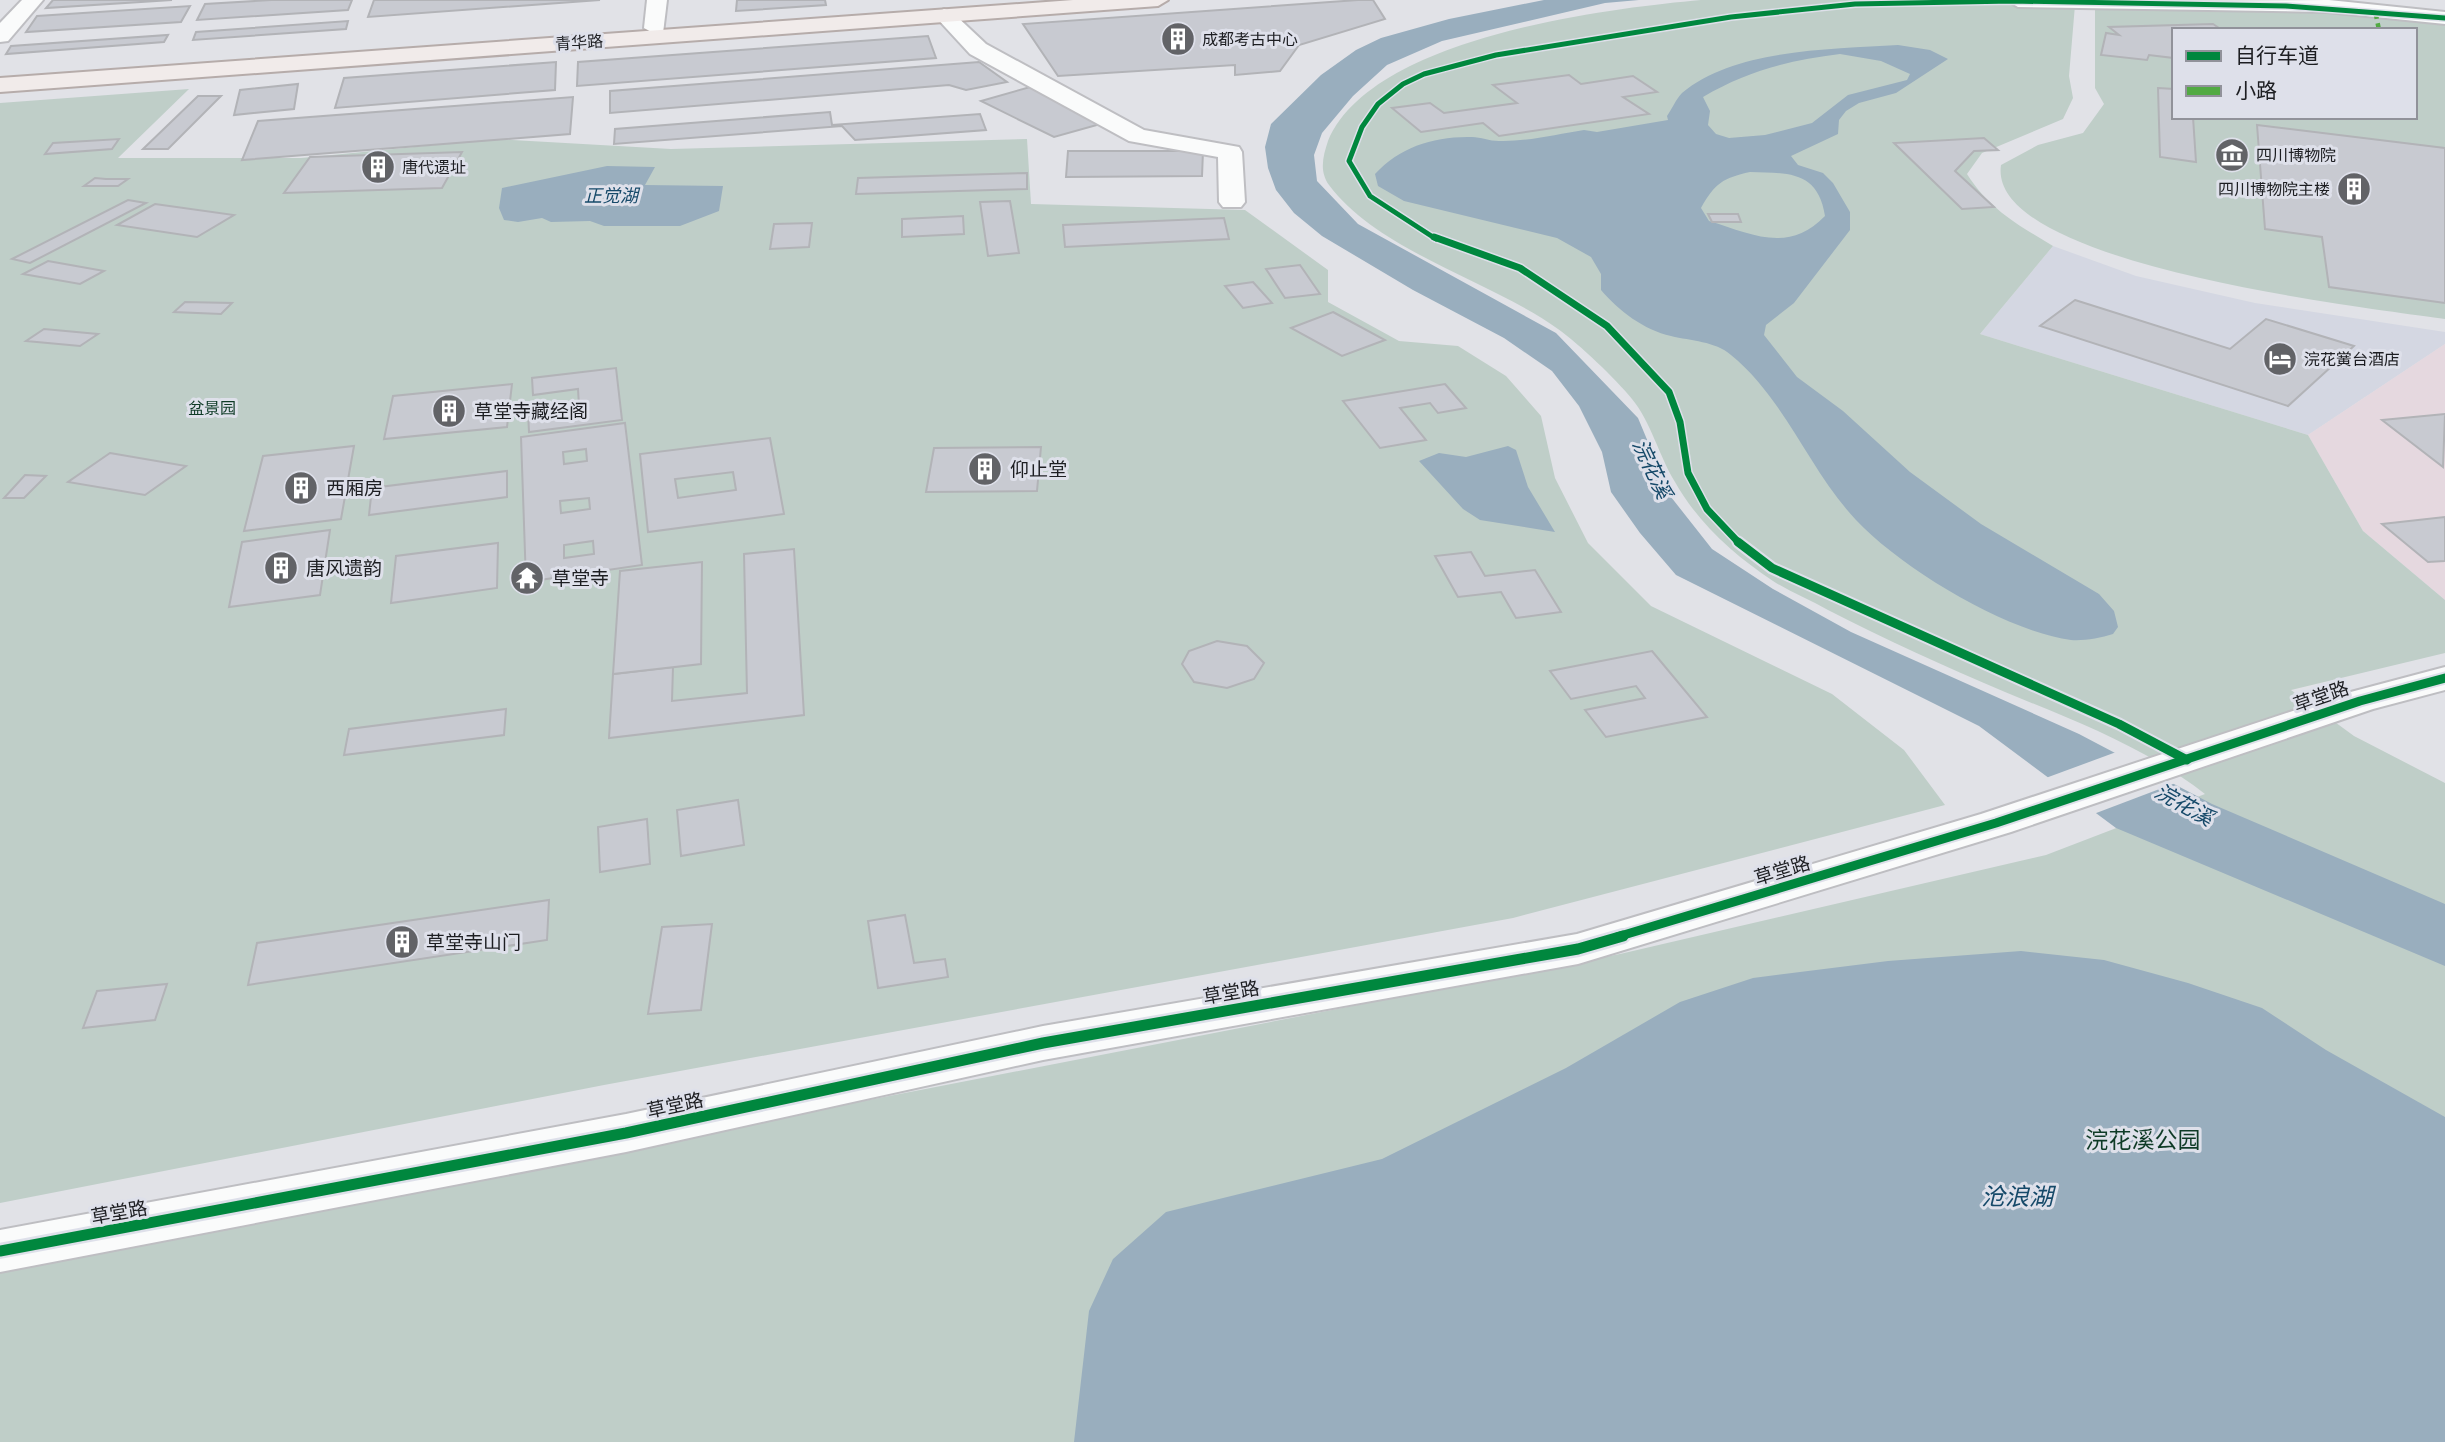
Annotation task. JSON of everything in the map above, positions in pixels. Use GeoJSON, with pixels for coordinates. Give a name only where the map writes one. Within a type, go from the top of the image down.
{"type":"FeatureCollection","features":[{"type":"Feature","properties":{"kind":"main road","name":"青华路"},"geometry":{"type":"LineString","coordinates":[[0,77],[1031,0]]}},
{"type":"Feature","properties":{"kind":"main road","name":"青华路"},"geometry":{"type":"LineString","coordinates":[[0,85],[1158,0]]}},
{"type":"Feature","properties":{"kind":"street"},"geometry":{"type":"LineString","coordinates":[[0,36],[33,0]]}},
{"type":"Feature","properties":{"kind":"street"},"geometry":{"type":"LineString","coordinates":[[655,28],[657,0]]}},
{"type":"Feature","properties":{"kind":"street"},"geometry":{"type":"LineString","coordinates":[[2018,1],[2257,4],[2445,18]]}},
{"type":"Feature","properties":{"kind":"street"},"geometry":{"type":"LineString","coordinates":[[944,15],[978,50],[1137,136],[1230,152],[1232,202]]}},
{"type":"Feature","properties":{"kind":"street","name":"草堂路"},"geometry":{"type":"LineString","coordinates":[[0,1251],[626,1133],[1043,1043],[1578,949],[2038,810],[2360,701],[2445,678]]}},
{"type":"Feature","properties":{"kind":"shaded area"},"geometry":{"type":"Polygon","coordinates":[[[2053,246],[2136,276],[2255,303],[2445,332],[2445,344],[2308,435],[1980,334],[2053,246]]]}},
{"type":"Feature","properties":{"kind":"shaded area"},"geometry":{"type":"Polygon","coordinates":[[[2445,344],[2445,600],[2363,531],[2308,435],[2445,344]]]}},
{"type":"Feature","properties":{"kind":"green space","name":"浣花溪公园"},"geometry":{"type":"Polygon","coordinates":[[[1701,0],[2071,0],[2075,5],[2069,76],[2073,98],[2063,119],[1982,153],[1967,174],[1995,207],[2053,246],[1980,334],[2308,435],[2363,531],[2445,600],[2445,653],[2291,690],[2354,736],[2445,783],[2445,1442],[0,1442],[0,1269],[1620,954],[2046,855],[2205,794],[2134,749],[1893,642],[1773,581],[1731,549],[1695,511],[1669,472],[1639,408],[1586,352],[1531,311],[1437,264],[1376,229],[1350,208],[1326,180],[1323,163],[1328,141],[1352,106],[1390,77],[1439,53],[1493,35],[1550,21],[1701,0]]]}},
{"type":"Feature","properties":{"kind":"green space","name":"四川博物院"},"geometry":{"type":"Polygon","coordinates":[[[2095,7],[2331,9],[2445,22],[2445,319],[2269,292],[2190,276],[2116,255],[2054,230],[2013,200],[2001,165],[2038,145],[2083,133],[2104,104],[2095,88],[2095,7]]]}},
{"type":"Feature","properties":{"kind":"green space","name":"盆景园"},"geometry":{"type":"Polygon","coordinates":[[[189,89],[118,158],[301,158],[497,139],[671,149],[1027,139],[1031,204],[1245,210],[1328,270],[1328,302],[1399,341],[1458,346],[1506,376],[1541,416],[1555,478],[1588,543],[1651,606],[1832,694],[1904,750],[1945,805],[1513,918],[604,1085],[0,1203],[0,103],[189,89]]]}},
{"type":"Feature","properties":{"kind":"water","name":"浣花溪"},"geometry":{"type":"Polygon","coordinates":[[[1544,0],[1639,0],[1605,3],[1442,41],[1387,65],[1353,96],[1322,133],[1314,155],[1317,181],[1358,224],[1556,333],[1638,418],[1671,497],[1712,549],[1773,589],[1851,632],[2079,734],[2212,804],[2445,904],[2445,966],[2116,828],[1979,726],[1676,575],[1640,533],[1611,492],[1602,452],[1579,406],[1552,371],[1504,338],[1413,290],[1322,236],[1294,213],[1276,190],[1268,168],[1265,147],[1271,124],[1321,75],[1356,50],[1381,38],[1449,19],[1544,0]]]}},
{"type":"Feature","properties":{"kind":"water"},"geometry":{"type":"Polygon","coordinates":[[[1898,45],[1930,50],[1948,59],[1896,93],[1859,103],[1846,111],[1839,120],[1838,134],[1791,156],[1798,165],[1823,173],[1833,183],[1850,212],[1850,230],[1794,303],[1766,325],[1764,335],[1797,377],[1843,411],[1910,472],[1981,524],[2099,594],[2114,611],[2118,627],[2113,634],[2071,640],[2016,624],[1956,595],[1899,558],[1875,539],[1839,500],[1782,413],[1750,373],[1725,350],[1661,333],[1633,319],[1601,290],[1601,274],[1591,257],[1557,238],[1404,201],[1378,186],[1375,174],[1385,165],[1407,150],[1431,141],[1458,137],[1495,141],[1520,140],[1584,130],[1597,132],[1668,120],[1667,116],[1682,93],[1704,78],[1728,68],[1814,50],[1898,45]],[[1840,54],[1769,68],[1719,88],[1703,97],[1710,111],[1708,125],[1716,134],[1729,138],[1765,135],[1812,123],[1848,95],[1907,80],[1910,74],[1881,61],[1840,54]],[[1750,172],[1726,179],[1711,193],[1701,208],[1709,221],[1755,235],[1783,238],[1811,228],[1825,216],[1816,190],[1800,178],[1789,174],[1750,172]]]}},
{"type":"Feature","properties":{"kind":"water","name":"正觉湖"},"geometry":{"type":"Polygon","coordinates":[[[607,166],[655,167],[645,185],[723,186],[719,211],[680,226],[604,226],[590,221],[551,222],[542,218],[518,222],[504,220],[499,208],[502,188],[607,166]]]}},
{"type":"Feature","properties":{"kind":"water"},"geometry":{"type":"Polygon","coordinates":[[[1508,446],[1516,450],[1528,487],[1555,532],[1480,520],[1463,509],[1419,461],[1439,453],[1466,457],[1508,446]]]}},
{"type":"Feature","properties":{"kind":"water","name":"沧浪湖"},"geometry":{"type":"Polygon","coordinates":[[[2021,951],[2104,960],[2188,983],[2262,1008],[2326,1050],[2445,1117],[2445,1442],[1074,1442],[1089,1311],[1113,1259],[1166,1212],[1382,1159],[1566,1068],[1680,1002],[1753,978],[1888,961],[2021,951]]]}},
{"type":"Feature","properties":{"kind":"pier"},"geometry":{"type":"Polygon","coordinates":[[[2119,751],[2178,782],[2091,815],[2043,779],[2119,751]]]}},
{"type":"Feature","properties":{"kind":"building"},"geometry":{"type":"Polygon","coordinates":[[[53,0],[172,0],[46,8],[53,0]]]}},
{"type":"Feature","properties":{"kind":"building"},"geometry":{"type":"Polygon","coordinates":[[[271,0],[352,0],[348,10],[197,20],[205,4],[271,0]]]}},
{"type":"Feature","properties":{"kind":"building"},"geometry":{"type":"Polygon","coordinates":[[[374,0],[600,0],[368,17],[374,0]]]}},
{"type":"Feature","properties":{"kind":"building"},"geometry":{"type":"Polygon","coordinates":[[[737,0],[825,0],[826,5],[736,11],[737,0]]]}},
{"type":"Feature","properties":{"kind":"building","name":"成都考古中心"},"geometry":{"type":"Polygon","coordinates":[[[1373,0],[1385,19],[1299,45],[1280,71],[1235,75],[1235,65],[1058,76],[1023,24],[1373,0]]]}},
{"type":"Feature","properties":{"kind":"building"},"geometry":{"type":"Polygon","coordinates":[[[190,6],[181,22],[26,32],[37,16],[190,6]]]}},
{"type":"Feature","properties":{"kind":"building"},"geometry":{"type":"Polygon","coordinates":[[[348,21],[346,29],[193,40],[196,32],[348,21]]]}},
{"type":"Feature","properties":{"kind":"building"},"geometry":{"type":"Polygon","coordinates":[[[2213,24],[2219,28],[2172,28],[2172,58],[2149,55],[2147,60],[2101,55],[2106,33],[2119,35],[2109,27],[2213,24]]]}},
{"type":"Feature","properties":{"kind":"building"},"geometry":{"type":"Polygon","coordinates":[[[168,35],[164,42],[6,54],[11,46],[168,35]]]}},
{"type":"Feature","properties":{"kind":"building"},"geometry":{"type":"Polygon","coordinates":[[[928,36],[936,58],[577,86],[578,62],[928,36]]]}},
{"type":"Feature","properties":{"kind":"building"},"geometry":{"type":"Polygon","coordinates":[[[556,62],[555,90],[335,108],[344,78],[556,62]]]}},
{"type":"Feature","properties":{"kind":"building"},"geometry":{"type":"Polygon","coordinates":[[[979,62],[1007,82],[966,90],[949,85],[610,113],[610,91],[979,62]]]}},
{"type":"Feature","properties":{"kind":"building"},"geometry":{"type":"Polygon","coordinates":[[[1569,75],[1581,84],[1633,76],[1657,92],[1623,97],[1649,114],[1499,136],[1483,123],[1421,132],[1392,108],[1430,103],[1444,113],[1517,103],[1493,85],[1569,75]]]}},
{"type":"Feature","properties":{"kind":"building"},"geometry":{"type":"Polygon","coordinates":[[[298,84],[294,109],[234,115],[240,90],[298,84]]]}},
{"type":"Feature","properties":{"kind":"building"},"geometry":{"type":"Polygon","coordinates":[[[1030,87],[1104,123],[1054,137],[981,101],[1030,87]]]}},
{"type":"Feature","properties":{"kind":"building"},"geometry":{"type":"Polygon","coordinates":[[[2158,88],[2172,89],[2172,119],[2193,119],[2196,162],[2160,157],[2158,88]]]}},
{"type":"Feature","properties":{"kind":"building"},"geometry":{"type":"Polygon","coordinates":[[[198,96],[221,96],[168,149],[143,149],[198,96]]]}},
{"type":"Feature","properties":{"kind":"building"},"geometry":{"type":"Polygon","coordinates":[[[573,97],[570,134],[242,160],[258,121],[573,97]]]}},
{"type":"Feature","properties":{"kind":"building"},"geometry":{"type":"Polygon","coordinates":[[[830,112],[832,125],[980,114],[986,130],[855,140],[842,126],[614,144],[615,129],[830,112]]]}},
{"type":"Feature","properties":{"kind":"building","name":"四川博物院主楼"},"geometry":{"type":"Polygon","coordinates":[[[2257,125],[2445,148],[2445,303],[2329,287],[2322,237],[2265,229],[2257,125]]]}},
{"type":"Feature","properties":{"kind":"building"},"geometry":{"type":"Polygon","coordinates":[[[1984,138],[1998,150],[1974,151],[1955,171],[1994,207],[1962,209],[1894,143],[1984,138]]]}},
{"type":"Feature","properties":{"kind":"building"},"geometry":{"type":"Polygon","coordinates":[[[119,139],[112,149],[45,154],[53,143],[119,139]]]}},
{"type":"Feature","properties":{"kind":"building"},"geometry":{"type":"Polygon","coordinates":[[[1068,151],[1203,151],[1202,176],[1066,177],[1068,151]]]}},
{"type":"Feature","properties":{"kind":"building","name":"唐代遗址"},"geometry":{"type":"Polygon","coordinates":[[[462,152],[442,188],[284,193],[310,157],[462,152]]]}},
{"type":"Feature","properties":{"kind":"building"},"geometry":{"type":"Polygon","coordinates":[[[1027,173],[1027,189],[856,194],[858,178],[1027,173]]]}},
{"type":"Feature","properties":{"kind":"building"},"geometry":{"type":"Polygon","coordinates":[[[95,178],[128,179],[118,186],[84,186],[95,178]]]}},
{"type":"Feature","properties":{"kind":"building"},"geometry":{"type":"Polygon","coordinates":[[[128,200],[146,203],[30,263],[12,259],[128,200]]]}},
{"type":"Feature","properties":{"kind":"building"},"geometry":{"type":"Polygon","coordinates":[[[1010,201],[1019,253],[988,256],[980,202],[1010,201]]]}},
{"type":"Feature","properties":{"kind":"building"},"geometry":{"type":"Polygon","coordinates":[[[155,204],[234,215],[197,237],[117,225],[155,204]]]}},
{"type":"Feature","properties":{"kind":"building"},"geometry":{"type":"Polygon","coordinates":[[[1708,214],[1738,214],[1741,222],[1712,222],[1708,214]]]}},
{"type":"Feature","properties":{"kind":"building"},"geometry":{"type":"Polygon","coordinates":[[[963,216],[964,234],[902,237],[902,219],[963,216]]]}},
{"type":"Feature","properties":{"kind":"building"},"geometry":{"type":"Polygon","coordinates":[[[1224,218],[1229,239],[1065,247],[1063,225],[1224,218]]]}},
{"type":"Feature","properties":{"kind":"building"},"geometry":{"type":"Polygon","coordinates":[[[812,223],[809,247],[770,249],[774,224],[812,223]]]}},
{"type":"Feature","properties":{"kind":"building"},"geometry":{"type":"Polygon","coordinates":[[[48,261],[104,271],[80,284],[23,274],[48,261]]]}},
{"type":"Feature","properties":{"kind":"building"},"geometry":{"type":"Polygon","coordinates":[[[1300,265],[1320,294],[1285,298],[1266,269],[1300,265]]]}},
{"type":"Feature","properties":{"kind":"building"},"geometry":{"type":"Polygon","coordinates":[[[1253,282],[1272,303],[1243,308],[1225,286],[1253,282]]]}},
{"type":"Feature","properties":{"kind":"building"},"geometry":{"type":"Polygon","coordinates":[[[2075,300],[2230,349],[2266,319],[2354,346],[2288,406],[2040,326],[2075,300]]]}},
{"type":"Feature","properties":{"kind":"building"},"geometry":{"type":"Polygon","coordinates":[[[185,302],[232,303],[221,314],[174,312],[185,302]]]}},
{"type":"Feature","properties":{"kind":"building"},"geometry":{"type":"Polygon","coordinates":[[[1333,312],[1385,340],[1342,356],[1291,328],[1333,312]]]}},
{"type":"Feature","properties":{"kind":"building"},"geometry":{"type":"Polygon","coordinates":[[[44,329],[98,334],[80,346],[26,341],[44,329]]]}},
{"type":"Feature","properties":{"kind":"building"},"geometry":{"type":"Polygon","coordinates":[[[616,368],[622,420],[529,432],[528,412],[579,406],[578,389],[533,395],[532,378],[616,368]]]}},
{"type":"Feature","properties":{"kind":"building","name":"草堂寺藏经阁"},"geometry":{"type":"Polygon","coordinates":[[[512,384],[507,427],[384,439],[393,396],[512,384]]]}},
{"type":"Feature","properties":{"kind":"building"},"geometry":{"type":"Polygon","coordinates":[[[1445,384],[1466,408],[1438,413],[1430,403],[1400,408],[1426,440],[1380,448],[1343,401],[1445,384]]]}},
{"type":"Feature","properties":{"kind":"building"},"geometry":{"type":"Polygon","coordinates":[[[2445,414],[2443,467],[2382,420],[2445,414]]]}},
{"type":"Feature","properties":{"kind":"building"},"geometry":{"type":"Polygon","coordinates":[[[625,423],[642,565],[526,582],[521,437],[625,423]],[[586,449],[563,452],[564,464],[587,461],[586,449]],[[589,498],[560,501],[561,513],[590,509],[589,498]],[[593,541],[564,545],[564,558],[594,554],[593,541]]]}},
{"type":"Feature","properties":{"kind":"building"},"geometry":{"type":"Polygon","coordinates":[[[770,438],[784,514],[648,532],[640,454],[770,438]],[[733,472],[675,479],[678,498],[736,490],[733,472]]]}},
{"type":"Feature","properties":{"kind":"building","name":"西厢房"},"geometry":{"type":"Polygon","coordinates":[[[354,446],[341,519],[244,531],[263,456],[354,446]]]}},
{"type":"Feature","properties":{"kind":"building","name":"仰止堂"},"geometry":{"type":"Polygon","coordinates":[[[1041,447],[1037,491],[926,492],[934,448],[1041,447]]]}},
{"type":"Feature","properties":{"kind":"building"},"geometry":{"type":"Polygon","coordinates":[[[110,453],[186,466],[145,495],[68,482],[110,453]]]}},
{"type":"Feature","properties":{"kind":"building"},"geometry":{"type":"Polygon","coordinates":[[[507,471],[507,497],[369,515],[372,488],[507,471]]]}},
{"type":"Feature","properties":{"kind":"building"},"geometry":{"type":"Polygon","coordinates":[[[25,475],[46,476],[24,498],[4,498],[25,475]]]}},
{"type":"Feature","properties":{"kind":"building"},"geometry":{"type":"Polygon","coordinates":[[[2445,517],[2445,561],[2428,562],[2382,524],[2445,517]]]}},
{"type":"Feature","properties":{"kind":"building","name":"唐风遗韵"},"geometry":{"type":"Polygon","coordinates":[[[330,530],[320,595],[229,607],[242,542],[330,530]]]}},
{"type":"Feature","properties":{"kind":"building"},"geometry":{"type":"Polygon","coordinates":[[[498,543],[497,588],[391,603],[396,556],[498,543]]]}},
{"type":"Feature","properties":{"kind":"building"},"geometry":{"type":"Polygon","coordinates":[[[794,549],[804,715],[609,738],[613,674],[673,667],[672,701],[747,693],[744,554],[794,549]]]}},
{"type":"Feature","properties":{"kind":"building"},"geometry":{"type":"Polygon","coordinates":[[[1471,552],[1485,576],[1535,570],[1561,612],[1516,618],[1501,592],[1458,597],[1435,556],[1471,552]]]}},
{"type":"Feature","properties":{"kind":"building"},"geometry":{"type":"Polygon","coordinates":[[[702,562],[701,664],[613,674],[620,571],[702,562]]]}},
{"type":"Feature","properties":{"kind":"building"},"geometry":{"type":"Polygon","coordinates":[[[1217,641],[1247,646],[1264,663],[1254,679],[1227,688],[1194,682],[1182,664],[1189,651],[1217,641]]]}},
{"type":"Feature","properties":{"kind":"building"},"geometry":{"type":"Polygon","coordinates":[[[1652,651],[1707,717],[1606,737],[1585,710],[1645,698],[1636,686],[1571,699],[1550,671],[1652,651]]]}},
{"type":"Feature","properties":{"kind":"building"},"geometry":{"type":"Polygon","coordinates":[[[506,709],[504,735],[344,755],[349,729],[506,709]]]}},
{"type":"Feature","properties":{"kind":"building"},"geometry":{"type":"Polygon","coordinates":[[[738,800],[744,845],[681,856],[677,810],[738,800]]]}},
{"type":"Feature","properties":{"kind":"building"},"geometry":{"type":"Polygon","coordinates":[[[647,819],[650,864],[600,872],[598,827],[647,819]]]}},
{"type":"Feature","properties":{"kind":"building","name":"草堂寺山门"},"geometry":{"type":"Polygon","coordinates":[[[549,900],[547,940],[248,985],[257,943],[549,900]]]}},
{"type":"Feature","properties":{"kind":"building"},"geometry":{"type":"Polygon","coordinates":[[[905,915],[914,963],[945,959],[948,977],[878,988],[868,921],[905,915]]]}},
{"type":"Feature","properties":{"kind":"building"},"geometry":{"type":"Polygon","coordinates":[[[712,924],[701,1010],[648,1014],[662,927],[712,924]]]}},
{"type":"Feature","properties":{"kind":"building"},"geometry":{"type":"Polygon","coordinates":[[[167,984],[155,1020],[83,1028],[97,991],[167,984]]]}},
{"type":"Feature","properties":{"kind":"marked path"},"geometry":{"type":"LineString","coordinates":[[2375,10],[2379,28]]}},
{"type":"Feature","properties":{"kind":"cycle path"},"geometry":{"type":"LineString","coordinates":[[2187,760],[2119,724],[1772,568],[1732,538],[1707,509],[1688,473],[1680,422],[1669,392],[1607,326],[1520,268],[1437,239],[1370,196],[1349,161],[1352,152],[1367,119],[1385,97],[1403,84],[1447,66],[1607,36],[1772,12],[1897,2],[2070,1],[2286,6],[2445,18]]}},
{"type":"Feature","properties":{"kind":"cycle path"},"geometry":{"type":"LineString","coordinates":[[0,1251],[626,1133],[1043,1043],[1578,949],[1996,823],[2360,701],[2445,678]]}},
{"type":"Feature","properties":{"kind":"place","name":"成都考古中心"},"geometry":{"type":"Point","coordinates":[1178,39]}},
{"type":"Feature","properties":{"kind":"place","name":"四川博物院"},"geometry":{"type":"Point","coordinates":[2232,155]}},
{"type":"Feature","properties":{"kind":"place","name":"唐代遗址"},"geometry":{"type":"Point","coordinates":[378,167]}},
{"type":"Feature","properties":{"kind":"place","name":"四川博物院主楼"},"geometry":{"type":"Point","coordinates":[2354,189]}},
{"type":"Feature","properties":{"kind":"place","name":"浣花黉台酒店"},"geometry":{"type":"Point","coordinates":[2280,359]}},
{"type":"Feature","properties":{"kind":"place","name":"草堂寺藏经阁"},"geometry":{"type":"Point","coordinates":[449,411]}},
{"type":"Feature","properties":{"kind":"place","name":"仰止堂"},"geometry":{"type":"Point","coordinates":[985,469]}},
{"type":"Feature","properties":{"kind":"place","name":"西厢房"},"geometry":{"type":"Point","coordinates":[301,488]}},
{"type":"Feature","properties":{"kind":"place","name":"唐风遗韵"},"geometry":{"type":"Point","coordinates":[281,568]}},
{"type":"Feature","properties":{"kind":"place","name":"草堂寺"},"geometry":{"type":"Point","coordinates":[527,578]}},
{"type":"Feature","properties":{"kind":"place","name":"草堂寺山门"},"geometry":{"type":"Point","coordinates":[402,942]}}]}
